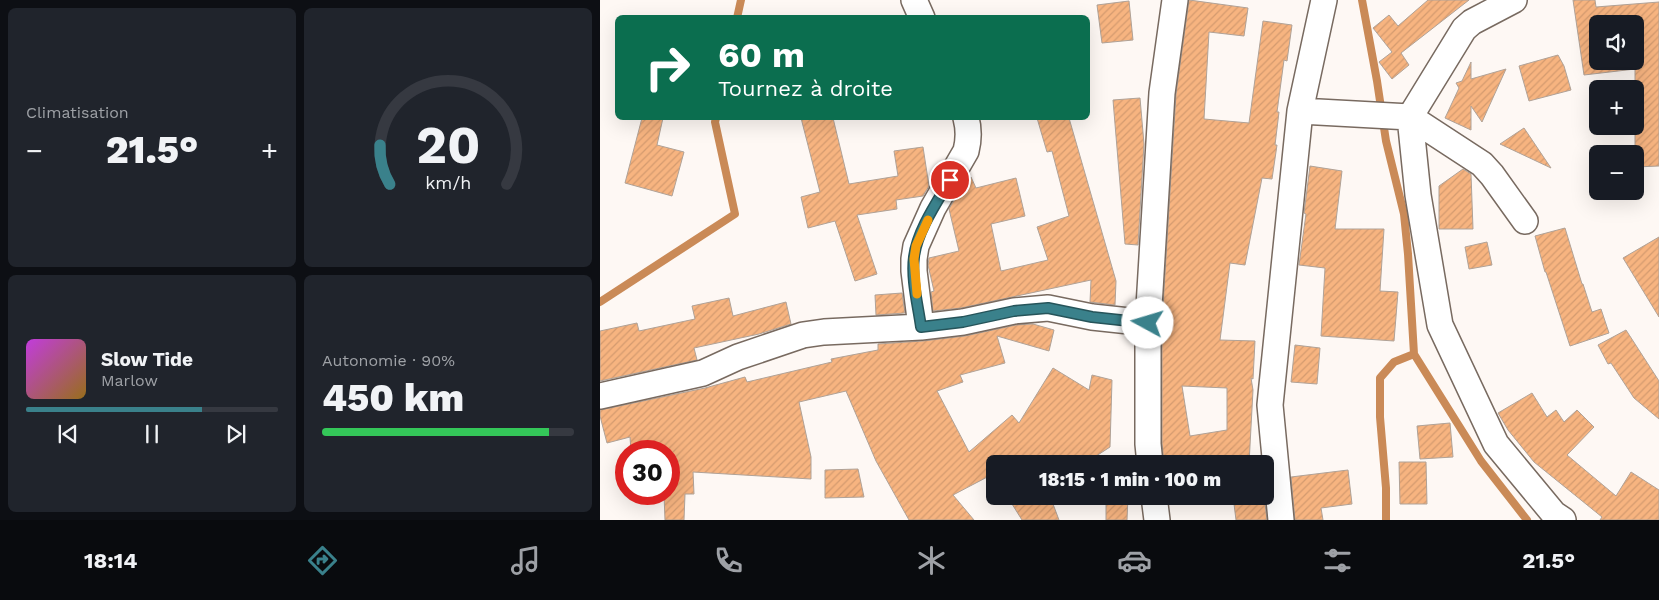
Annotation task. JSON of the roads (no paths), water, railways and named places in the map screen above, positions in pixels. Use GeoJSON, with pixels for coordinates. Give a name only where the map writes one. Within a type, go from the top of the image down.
{"type":"FeatureCollection","features":[{"type":"Feature","properties":{"kind":"street"},"geometry":{"type":"LineString","coordinates":[[914,0],[921,15]]}},
{"type":"Feature","properties":{"kind":"street"},"geometry":{"type":"LineString","coordinates":[[1149,455],[1148,323],[1162,93],[1175,0]]}},
{"type":"Feature","properties":{"kind":"street"},"geometry":{"type":"LineString","coordinates":[[1281,520],[1270,405],[1300,111],[1324,0]]}},
{"type":"Feature","properties":{"kind":"street"},"geometry":{"type":"LineString","coordinates":[[1393,116],[1464,29],[1472,22],[1514,0]]}},
{"type":"Feature","properties":{"kind":"street"},"geometry":{"type":"LineString","coordinates":[[1300,111],[1393,116],[1482,164],[1525,221]]}},
{"type":"Feature","properties":{"kind":"street"},"geometry":{"type":"LineString","coordinates":[[1393,116],[1418,194],[1440,325],[1496,444],[1554,514],[1564,520]]}},
{"type":"Feature","properties":{"kind":"street"},"geometry":{"type":"LineString","coordinates":[[921,327],[914,272],[916,246],[933,208],[966,151],[968,140],[966,120]]}},
{"type":"Feature","properties":{"kind":"street"},"geometry":{"type":"LineString","coordinates":[[600,396],[703,373],[738,357],[803,335],[824,332],[921,327],[963,322],[1014,311],[1048,308],[1092,317],[1148,323]]}},
{"type":"Feature","properties":{"kind":"street"},"geometry":{"type":"LineString","coordinates":[[1155,505],[1156,520]]}},
{"type":"Feature","properties":{"kind":"waterway"},"geometry":{"type":"LineString","coordinates":[[738,15],[741,0]]}},
{"type":"Feature","properties":{"kind":"waterway"},"geometry":{"type":"LineString","coordinates":[[1362,0],[1386,141],[1404,214],[1414,354],[1481,461],[1527,520]]}},
{"type":"Feature","properties":{"kind":"waterway"},"geometry":{"type":"LineString","coordinates":[[600,302],[735,214],[716,120]]}},
{"type":"Feature","properties":{"kind":"waterway"},"geometry":{"type":"LineString","coordinates":[[1386,520],[1386,488],[1380,417],[1380,378],[1394,362],[1414,354]]}}]}
